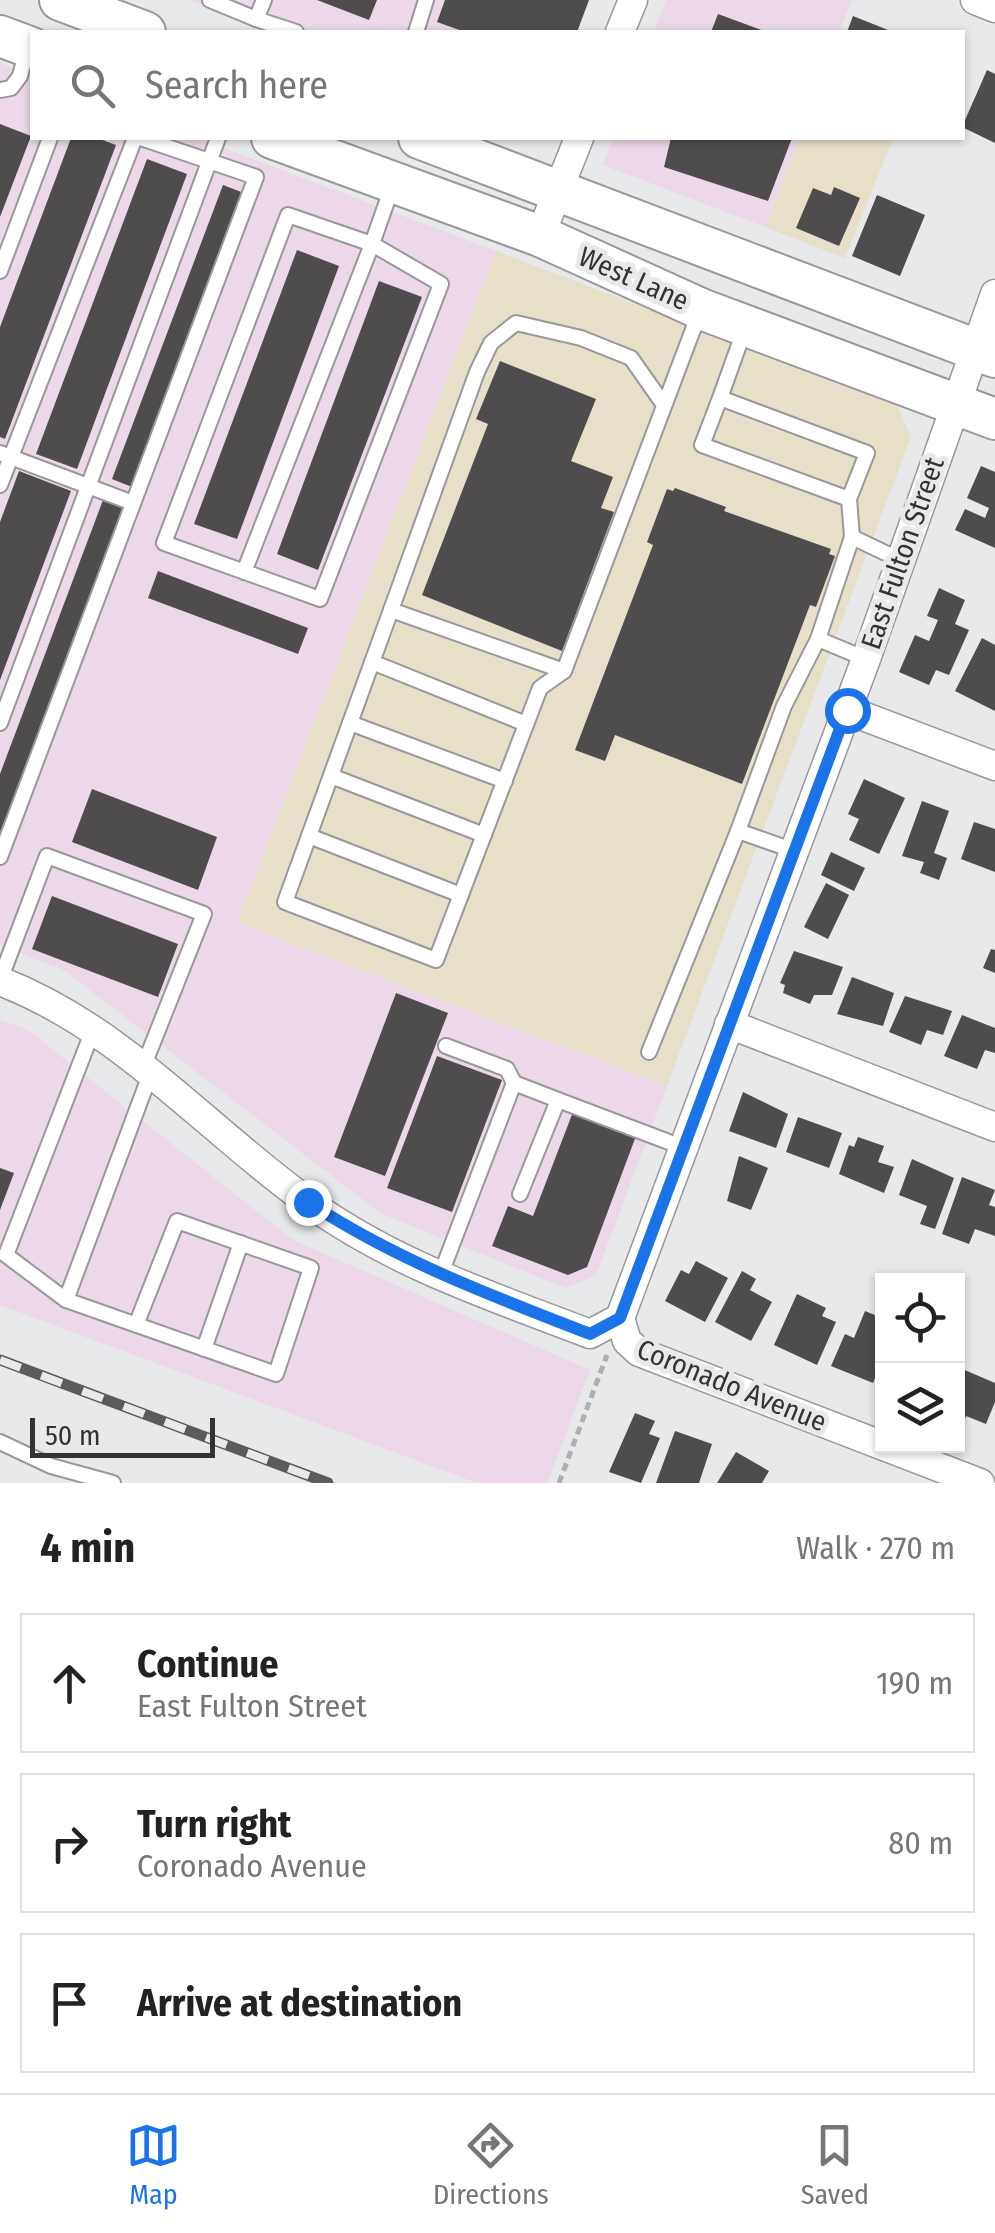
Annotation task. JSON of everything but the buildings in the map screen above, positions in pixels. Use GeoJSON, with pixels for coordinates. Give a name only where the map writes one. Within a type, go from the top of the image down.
{"type":"FeatureCollection","features":[{"type":"Feature","properties":{"kind":"main road"},"geometry":{"type":"LineString","coordinates":[[60,0],[124,22]]}},
{"type":"Feature","properties":{"kind":"main road","name":"West Lane"},"geometry":{"type":"LineString","coordinates":[[277,140],[540,236],[701,309],[995,419]]}},
{"type":"Feature","properties":{"kind":"main road","name":"West Lane"},"geometry":{"type":"LineString","coordinates":[[423,140],[985,353]]}},
{"type":"Feature","properties":{"kind":"street"},"geometry":{"type":"LineString","coordinates":[[621,30],[633,0]]}},
{"type":"Feature","properties":{"kind":"street"},"geometry":{"type":"LineString","coordinates":[[975,0],[995,8]]}},
{"type":"Feature","properties":{"kind":"street"},"geometry":{"type":"LineString","coordinates":[[540,236],[578,140]]}},
{"type":"Feature","properties":{"kind":"street","name":"East Fulton Street"},"geometry":{"type":"LineString","coordinates":[[620,1318],[866,659],[955,404],[985,353],[995,294]]}},
{"type":"Feature","properties":{"kind":"street"},"geometry":{"type":"LineString","coordinates":[[847,710],[995,766]]}},
{"type":"Feature","properties":{"kind":"street","name":"Coronado Avenue"},"geometry":{"type":"LineString","coordinates":[[0,981],[93,1030],[148,1068],[308,1202],[364,1240],[440,1276],[590,1334],[620,1318],[627,1341],[639,1352],[980,1483]]}},
{"type":"Feature","properties":{"kind":"street"},"geometry":{"type":"LineString","coordinates":[[729,1024],[995,1126]]}},
{"type":"Feature","properties":{"kind":"lane"},"geometry":{"type":"LineString","coordinates":[[210,0],[290,30]]}},
{"type":"Feature","properties":{"kind":"lane"},"geometry":{"type":"LineString","coordinates":[[256,18],[264,0]]}},
{"type":"Feature","properties":{"kind":"lane"},"geometry":{"type":"LineString","coordinates":[[417,30],[426,0]]}},
{"type":"Feature","properties":{"kind":"lane"},"geometry":{"type":"LineString","coordinates":[[0,90],[11,88],[20,76],[20,43]]}},
{"type":"Feature","properties":{"kind":"lane"},"geometry":{"type":"LineString","coordinates":[[0,272],[49,140]]}},
{"type":"Feature","properties":{"kind":"lane"},"geometry":{"type":"LineString","coordinates":[[0,485],[5,455],[137,140]]}},
{"type":"Feature","properties":{"kind":"lane"},"geometry":{"type":"LineString","coordinates":[[0,857],[256,177],[144,140]]}},
{"type":"Feature","properties":{"kind":"lane"},"geometry":{"type":"LineString","coordinates":[[0,723],[217,140]]}},
{"type":"Feature","properties":{"kind":"lane"},"geometry":{"type":"LineString","coordinates":[[244,572],[394,183]]}},
{"type":"Feature","properties":{"kind":"lane"},"geometry":{"type":"LineString","coordinates":[[288,215],[372,244],[441,284],[320,598],[164,543],[288,215]]}},
{"type":"Feature","properties":{"kind":"lane"},"geometry":{"type":"LineString","coordinates":[[664,405],[631,358],[581,338],[516,324],[491,343],[477,372],[285,902],[436,960],[540,688],[564,671],[701,309]]}},
{"type":"Feature","properties":{"kind":"lane"},"geometry":{"type":"LineString","coordinates":[[746,326],[702,445],[849,499]]}},
{"type":"Feature","properties":{"kind":"lane"},"geometry":{"type":"LineString","coordinates":[[649,1052],[784,706],[818,639],[852,536],[849,499],[866,453],[720,398]]}},
{"type":"Feature","properties":{"kind":"lane"},"geometry":{"type":"LineString","coordinates":[[5,455],[133,503]]}},
{"type":"Feature","properties":{"kind":"lane"},"geometry":{"type":"LineString","coordinates":[[852,536],[898,559]]}},
{"type":"Feature","properties":{"kind":"lane"},"geometry":{"type":"LineString","coordinates":[[391,610],[564,671]]}},
{"type":"Feature","properties":{"kind":"lane"},"geometry":{"type":"LineString","coordinates":[[818,639],[866,659]]}},
{"type":"Feature","properties":{"kind":"lane"},"geometry":{"type":"LineString","coordinates":[[372,662],[526,724]]}},
{"type":"Feature","properties":{"kind":"lane"},"geometry":{"type":"LineString","coordinates":[[350,724],[505,780]]}},
{"type":"Feature","properties":{"kind":"lane"},"geometry":{"type":"LineString","coordinates":[[331,776],[484,835]]}},
{"type":"Feature","properties":{"kind":"lane"},"geometry":{"type":"LineString","coordinates":[[738,831],[794,851]]}},
{"type":"Feature","properties":{"kind":"lane"},"geometry":{"type":"LineString","coordinates":[[309,836],[461,895]]}},
{"type":"Feature","properties":{"kind":"lane"},"geometry":{"type":"LineString","coordinates":[[0,981],[46,856],[204,914],[66,1300]]}},
{"type":"Feature","properties":{"kind":"lane"},"geometry":{"type":"LineString","coordinates":[[93,1030],[6,1255],[66,1300],[136,1325],[204,1349],[276,1374],[311,1268],[177,1221],[136,1325]]}},
{"type":"Feature","properties":{"kind":"lane"},"geometry":{"type":"LineString","coordinates":[[446,1046],[507,1069],[514,1083],[682,1147]]}},
{"type":"Feature","properties":{"kind":"lane"},"geometry":{"type":"LineString","coordinates":[[440,1276],[514,1083]]}},
{"type":"Feature","properties":{"kind":"lane"},"geometry":{"type":"LineString","coordinates":[[520,1194],[558,1100]]}},
{"type":"Feature","properties":{"kind":"lane"},"geometry":{"type":"LineString","coordinates":[[204,1349],[240,1244]]}},
{"type":"Feature","properties":{"kind":"lane"},"geometry":{"type":"LineString","coordinates":[[0,1442],[52,1466],[112,1483]]}},
{"type":"Feature","properties":{"kind":"path"},"geometry":{"type":"LineString","coordinates":[[559,1483],[620,1318]]}},
{"type":"Feature","properties":{"kind":"shaded area"},"geometry":{"type":"Polygon","coordinates":[[[189,0],[590,0],[578,30],[270,30],[189,0]]]}},
{"type":"Feature","properties":{"kind":"shaded area"},"geometry":{"type":"Polygon","coordinates":[[[666,0],[852,0],[840,30],[655,30],[666,0]]]}},
{"type":"Feature","properties":{"kind":"shaded area"},"geometry":{"type":"Polygon","coordinates":[[[0,63],[30,74],[30,140],[202,140],[496,251],[237,923],[667,1086],[596,1275],[566,1288],[380,1213],[64,970],[0,946],[0,63]]]}},
{"type":"Feature","properties":{"kind":"shaded area"},"geometry":{"type":"Polygon","coordinates":[[[612,140],[798,140],[765,227],[603,165],[612,140]]]}},
{"type":"Feature","properties":{"kind":"shaded area"},"geometry":{"type":"Polygon","coordinates":[[[798,140],[893,140],[845,258],[765,227],[798,140]]]}},
{"type":"Feature","properties":{"kind":"shaded area"},"geometry":{"type":"Polygon","coordinates":[[[496,251],[897,404],[911,437],[667,1086],[237,923],[496,251]]]}},
{"type":"Feature","properties":{"kind":"shaded area"},"geometry":{"type":"Polygon","coordinates":[[[0,1020],[28,1030],[293,1240],[590,1370],[547,1483],[477,1483],[0,1305],[0,1020]]]}},
{"type":"Feature","properties":{"kind":"railway"},"geometry":{"type":"LineString","coordinates":[[0,1360],[328,1483]]}},
{"type":"Feature","properties":{"kind":"route"},"geometry":{"type":"LineString","coordinates":[[308,1202],[364,1240],[440,1276],[590,1334],[620,1318],[847,710]]}}]}
